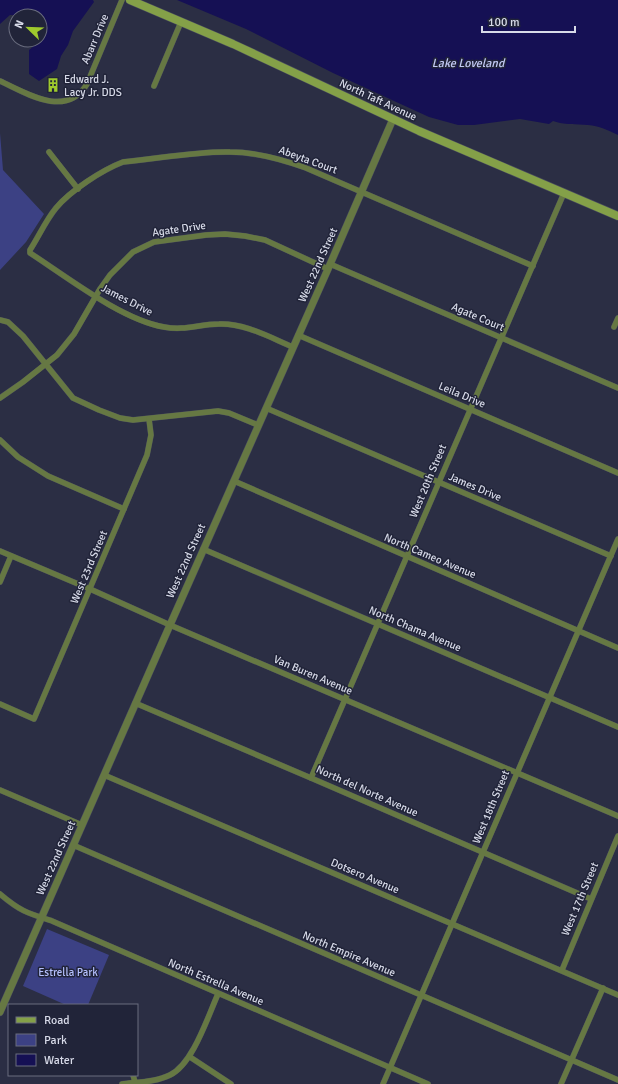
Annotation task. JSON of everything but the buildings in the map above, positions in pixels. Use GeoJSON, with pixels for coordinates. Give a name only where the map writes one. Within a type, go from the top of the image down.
{"type":"FeatureCollection","features":[{"type":"Feature","properties":{"kind":"main road","name":"North Taft Avenue"},"geometry":{"type":"LineString","coordinates":[[130,0],[233,44],[393,119],[618,216]]}},
{"type":"Feature","properties":{"kind":"street","name":"Abarr Drive"},"geometry":{"type":"LineString","coordinates":[[0,81],[50,102],[62,102],[76,96],[84,90],[87,84],[122,0]]}},
{"type":"Feature","properties":{"kind":"street"},"geometry":{"type":"LineString","coordinates":[[154,86],[182,22]]}},
{"type":"Feature","properties":{"kind":"street","name":"West 22nd Street"},"geometry":{"type":"LineString","coordinates":[[0,1012],[393,119]]}},
{"type":"Feature","properties":{"kind":"street"},"geometry":{"type":"LineString","coordinates":[[49,152],[78,189]]}},
{"type":"Feature","properties":{"kind":"street","name":"Abeyta Court"},"geometry":{"type":"LineString","coordinates":[[30,253],[30,250],[54,211],[62,202],[98,174],[123,162],[194,153],[231,152],[252,153],[306,168],[532,266]]}},
{"type":"Feature","properties":{"kind":"street","name":"West 20th Street"},"geometry":{"type":"LineString","coordinates":[[311,778],[564,193]]}},
{"type":"Feature","properties":{"kind":"street","name":"Agate Drive"},"geometry":{"type":"LineString","coordinates":[[0,398],[57,355],[74,334],[110,275],[133,252],[154,242],[225,234],[256,238],[272,243],[329,267]]}},
{"type":"Feature","properties":{"kind":"street","name":"James Drive"},"geometry":{"type":"LineString","coordinates":[[30,253],[96,296],[135,318],[155,325],[184,329],[217,324],[234,325],[252,330],[293,347]]}},
{"type":"Feature","properties":{"kind":"street","name":"Agate Court"},"geometry":{"type":"LineString","coordinates":[[329,267],[618,388]]}},
{"type":"Feature","properties":{"kind":"street"},"geometry":{"type":"LineString","coordinates":[[614,327],[618,318]]}},
{"type":"Feature","properties":{"kind":"street"},"geometry":{"type":"LineString","coordinates":[[0,320],[4,320],[12,325],[33,347],[68,392],[78,401],[120,418],[133,420],[218,411],[229,413],[258,425]]}},
{"type":"Feature","properties":{"kind":"street","name":"Leila Drive"},"geometry":{"type":"LineString","coordinates":[[298,335],[618,473]]}},
{"type":"Feature","properties":{"kind":"street","name":"James Drive"},"geometry":{"type":"LineString","coordinates":[[266,408],[439,483],[614,554]]}},
{"type":"Feature","properties":{"kind":"street","name":"West 23rd Street"},"geometry":{"type":"LineString","coordinates":[[0,704],[34,720],[147,455],[151,436],[149,419]]}},
{"type":"Feature","properties":{"kind":"street"},"geometry":{"type":"LineString","coordinates":[[0,440],[18,457],[48,476],[124,509]]}},
{"type":"Feature","properties":{"kind":"street","name":"North Cameo Avenue"},"geometry":{"type":"LineString","coordinates":[[234,481],[618,648]]}},
{"type":"Feature","properties":{"kind":"street","name":"West 18th Street"},"geometry":{"type":"LineString","coordinates":[[383,1084],[578,631],[614,554],[618,539]]}},
{"type":"Feature","properties":{"kind":"street","name":"North Chama Avenue"},"geometry":{"type":"LineString","coordinates":[[203,549],[618,727]]}},
{"type":"Feature","properties":{"kind":"street","name":"Van Buren Avenue"},"geometry":{"type":"LineString","coordinates":[[0,552],[90,589],[170,625],[618,816]]}},
{"type":"Feature","properties":{"kind":"street"},"geometry":{"type":"LineString","coordinates":[[0,582],[11,556]]}},
{"type":"Feature","properties":{"kind":"street","name":"North del Norte Avenue"},"geometry":{"type":"LineString","coordinates":[[135,704],[591,899]]}},
{"type":"Feature","properties":{"kind":"street","name":"Dotsero Avenue"},"geometry":{"type":"LineString","coordinates":[[104,775],[618,995]]}},
{"type":"Feature","properties":{"kind":"street"},"geometry":{"type":"LineString","coordinates":[[0,790],[82,825]]}},
{"type":"Feature","properties":{"kind":"street","name":"West 17th Street"},"geometry":{"type":"LineString","coordinates":[[562,970],[618,836]]}},
{"type":"Feature","properties":{"kind":"street","name":"North Empire Avenue"},"geometry":{"type":"LineString","coordinates":[[73,845],[618,1080]]}},
{"type":"Feature","properties":{"kind":"street","name":"North Estrella Avenue"},"geometry":{"type":"LineString","coordinates":[[0,894],[21,911],[50,921],[428,1084]]}},
{"type":"Feature","properties":{"kind":"street"},"geometry":{"type":"LineString","coordinates":[[561,1084],[603,988]]}},
{"type":"Feature","properties":{"kind":"street"},"geometry":{"type":"LineString","coordinates":[[122,1084],[154,1080],[171,1075],[190,1057],[218,994]]}},
{"type":"Feature","properties":{"kind":"street"},"geometry":{"type":"LineString","coordinates":[[190,1057],[231,1084]]}},
{"type":"Feature","properties":{"kind":"street"},"geometry":{"type":"LineString","coordinates":[[133,1076],[135,1082]]}},
{"type":"Feature","properties":{"kind":"green space"},"geometry":{"type":"Polygon","coordinates":[[[0,133],[3,170],[44,214],[26,242],[0,270],[0,133]]]}},
{"type":"Feature","properties":{"kind":"green space","name":"Estrella Park"},"geometry":{"type":"Polygon","coordinates":[[[47,929],[109,955],[88,1004],[64,1004],[23,986],[47,929]]]}},
{"type":"Feature","properties":{"kind":"water"},"geometry":{"type":"Polygon","coordinates":[[[0,0],[93,0],[94,2],[73,31],[68,45],[61,56],[57,69],[39,81],[29,74],[29,50],[31,48],[48,48],[48,8],[8,8],[8,17],[0,24],[0,0]]]}},
{"type":"Feature","properties":{"kind":"water","name":"Lake Loveland"},"geometry":{"type":"Polygon","coordinates":[[[177,0],[618,0],[618,135],[596,126],[566,124],[553,121],[549,124],[520,119],[474,125],[458,125],[429,117],[333,73],[246,29],[177,0]]]}},
{"type":"Feature","properties":{"kind":"place","name":"Edward J. Lacy Jr. DDS"},"geometry":{"type":"Point","coordinates":[53,85]}}]}
